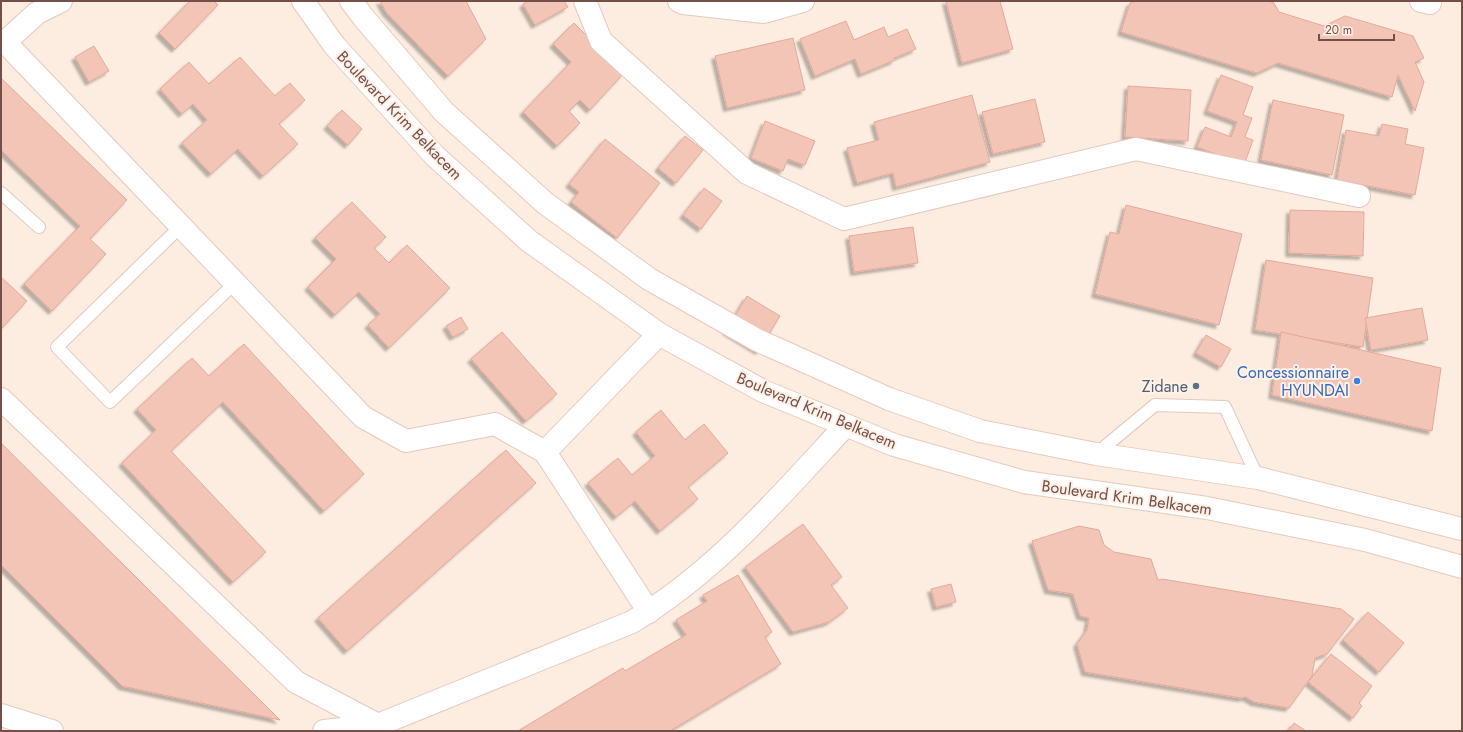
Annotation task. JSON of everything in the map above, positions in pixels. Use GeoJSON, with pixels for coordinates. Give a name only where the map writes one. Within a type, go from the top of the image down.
{"type":"FeatureCollection","features":[{"type":"Feature","properties":{"kind":"street"},"geometry":{"type":"LineString","coordinates":[[60,1],[37,13],[2,43],[181,226],[363,417],[406,441],[495,424],[545,452],[650,612]]}},
{"type":"Feature","properties":{"kind":"street","name":"Boulevard Krim Belkacem"},"geometry":{"type":"LineString","coordinates":[[303,1],[334,45],[435,156],[529,241],[659,334],[763,391],[894,444],[1024,482],[1207,508],[1365,540],[1462,567]]}},
{"type":"Feature","properties":{"kind":"street"},"geometry":{"type":"LineString","coordinates":[[351,1],[444,112],[545,203],[648,279],[758,340],[889,400],[980,431],[1096,454],[1258,478],[1462,528]]}},
{"type":"Feature","properties":{"kind":"street"},"geometry":{"type":"LineString","coordinates":[[585,1],[601,41],[747,173],[844,220],[1136,149],[1359,196]]}},
{"type":"Feature","properties":{"kind":"street"},"geometry":{"type":"LineString","coordinates":[[679,1],[683,3],[764,12],[802,1]]}},
{"type":"Feature","properties":{"kind":"street"},"geometry":{"type":"LineString","coordinates":[[545,452],[659,334]]}},
{"type":"Feature","properties":{"kind":"street"},"geometry":{"type":"LineString","coordinates":[[1,399],[296,682],[378,728]]}},
{"type":"Feature","properties":{"kind":"street"},"geometry":{"type":"LineString","coordinates":[[324,731],[378,728],[632,622],[650,612],[704,570],[754,525],[846,425]]}},
{"type":"Feature","properties":{"kind":"street"},"geometry":{"type":"LineString","coordinates":[[1,715],[52,731]]}},
{"type":"Feature","properties":{"kind":"lane"},"geometry":{"type":"LineString","coordinates":[[1,193],[39,227]]}},
{"type":"Feature","properties":{"kind":"lane"},"geometry":{"type":"LineString","coordinates":[[181,226],[57,347],[104,397],[110,402],[235,283]]}},
{"type":"Feature","properties":{"kind":"lane"},"geometry":{"type":"LineString","coordinates":[[1096,454],[1155,404],[1225,407],[1258,478]]}},
{"type":"Feature","properties":{"kind":"building"},"geometry":{"type":"Polygon","coordinates":[[[190,1],[214,1],[218,5],[175,49],[159,33],[190,1]]]}},
{"type":"Feature","properties":{"kind":"building"},"geometry":{"type":"Polygon","coordinates":[[[380,1],[466,1],[486,39],[448,76],[386,12],[380,1]]]}},
{"type":"Feature","properties":{"kind":"building"},"geometry":{"type":"Polygon","coordinates":[[[528,1],[564,1],[568,7],[535,25],[523,4],[528,1]]]}},
{"type":"Feature","properties":{"kind":"building"},"geometry":{"type":"Polygon","coordinates":[[[946,1],[1000,1],[1013,49],[962,63],[946,1]]]}},
{"type":"Feature","properties":{"kind":"building"},"geometry":{"type":"Polygon","coordinates":[[[1135,1],[1268,1],[1274,3],[1279,12],[1324,26],[1345,16],[1413,36],[1424,58],[1415,62],[1424,82],[1415,111],[1398,75],[1392,97],[1278,63],[1257,73],[1121,32],[1130,3],[1135,1]]]}},
{"type":"Feature","properties":{"kind":"building"},"geometry":{"type":"Polygon","coordinates":[[[846,21],[854,40],[884,27],[888,37],[907,29],[916,49],[894,58],[895,60],[861,74],[855,59],[815,76],[800,39],[846,21]]]}},
{"type":"Feature","properties":{"kind":"building"},"geometry":{"type":"Polygon","coordinates":[[[574,23],[624,73],[590,110],[580,100],[569,111],[580,123],[557,146],[523,112],[571,62],[553,44],[574,23]]]}},
{"type":"Feature","properties":{"kind":"building"},"geometry":{"type":"Polygon","coordinates":[[[793,38],[805,90],[727,108],[715,56],[793,38]]]}},
{"type":"Feature","properties":{"kind":"building"},"geometry":{"type":"Polygon","coordinates":[[[94,46],[109,71],[89,82],[75,57],[94,46]]]}},
{"type":"Feature","properties":{"kind":"building"},"geometry":{"type":"Polygon","coordinates":[[[240,57],[275,96],[290,83],[305,100],[279,124],[298,144],[263,176],[238,149],[211,174],[182,143],[207,120],[193,104],[182,114],[160,89],[189,62],[209,84],[240,57]]]}},
{"type":"Feature","properties":{"kind":"building"},"geometry":{"type":"Polygon","coordinates":[[[1221,75],[1253,87],[1243,115],[1252,118],[1245,137],[1253,140],[1244,165],[1197,147],[1205,127],[1231,137],[1237,122],[1207,111],[1221,75]]]}},
{"type":"Feature","properties":{"kind":"building"},"geometry":{"type":"Polygon","coordinates":[[[1,78],[127,200],[90,239],[106,254],[52,311],[24,284],[80,226],[1,150],[1,78]]]}},
{"type":"Feature","properties":{"kind":"building"},"geometry":{"type":"Polygon","coordinates":[[[1128,86],[1191,90],[1188,141],[1125,137],[1128,86]]]}},
{"type":"Feature","properties":{"kind":"building"},"geometry":{"type":"Polygon","coordinates":[[[972,95],[990,162],[896,187],[893,173],[857,183],[847,148],[879,140],[874,122],[972,95]]]}},
{"type":"Feature","properties":{"kind":"building"},"geometry":{"type":"Polygon","coordinates":[[[1035,99],[1045,142],[993,154],[982,112],[1035,99]]]}},
{"type":"Feature","properties":{"kind":"building"},"geometry":{"type":"Polygon","coordinates":[[[1273,100],[1344,115],[1332,175],[1261,160],[1273,100]]]}},
{"type":"Feature","properties":{"kind":"building"},"geometry":{"type":"Polygon","coordinates":[[[342,110],[362,129],[348,145],[327,126],[342,110]]]}},
{"type":"Feature","properties":{"kind":"building"},"geometry":{"type":"Polygon","coordinates":[[[765,121],[815,141],[805,165],[788,159],[783,171],[751,158],[765,121]]]}},
{"type":"Feature","properties":{"kind":"building"},"geometry":{"type":"Polygon","coordinates":[[[1382,124],[1408,129],[1405,144],[1424,148],[1415,195],[1337,180],[1346,130],[1379,136],[1382,124]]]}},
{"type":"Feature","properties":{"kind":"building"},"geometry":{"type":"Polygon","coordinates":[[[685,136],[703,150],[676,183],[658,168],[685,136]]]}},
{"type":"Feature","properties":{"kind":"building"},"geometry":{"type":"Polygon","coordinates":[[[605,139],[660,183],[617,238],[571,202],[579,192],[569,184],[605,139]]]}},
{"type":"Feature","properties":{"kind":"building"},"geometry":{"type":"Polygon","coordinates":[[[704,188],[722,201],[701,229],[683,215],[704,188]]]}},
{"type":"Feature","properties":{"kind":"building"},"geometry":{"type":"Polygon","coordinates":[[[352,202],[386,237],[374,248],[389,263],[407,245],[450,288],[389,348],[368,325],[380,314],[359,292],[335,315],[308,287],[336,259],[315,238],[352,202]]]}},
{"type":"Feature","properties":{"kind":"building"},"geometry":{"type":"Polygon","coordinates":[[[1126,205],[1242,234],[1219,325],[1095,294],[1110,232],[1119,234],[1126,205]]]}},
{"type":"Feature","properties":{"kind":"building"},"geometry":{"type":"Polygon","coordinates":[[[1290,210],[1364,212],[1363,256],[1289,253],[1290,210]]]}},
{"type":"Feature","properties":{"kind":"building"},"geometry":{"type":"Polygon","coordinates":[[[913,227],[918,263],[854,272],[849,236],[913,227]]]}},
{"type":"Feature","properties":{"kind":"building"},"geometry":{"type":"Polygon","coordinates":[[[1266,260],[1373,278],[1363,347],[1255,330],[1266,260]]]}},
{"type":"Feature","properties":{"kind":"building"},"geometry":{"type":"Polygon","coordinates":[[[1,277],[27,301],[1,329],[1,277]]]}},
{"type":"Feature","properties":{"kind":"building"},"geometry":{"type":"Polygon","coordinates":[[[747,296],[780,316],[759,351],[726,331],[747,296]]]}},
{"type":"Feature","properties":{"kind":"building"},"geometry":{"type":"Polygon","coordinates":[[[1422,308],[1428,340],[1371,350],[1365,318],[1422,308]]]}},
{"type":"Feature","properties":{"kind":"building"},"geometry":{"type":"Polygon","coordinates":[[[461,317],[468,329],[453,337],[446,326],[461,317]]]}},
{"type":"Feature","properties":{"kind":"building"},"geometry":{"type":"Polygon","coordinates":[[[502,332],[557,394],[526,421],[471,359],[502,332]]]}},
{"type":"Feature","properties":{"kind":"building","name":"Concessionnaire HYUNDAI"},"geometry":{"type":"Polygon","coordinates":[[[1281,332],[1441,368],[1432,431],[1272,395],[1281,332]]]}},
{"type":"Feature","properties":{"kind":"building"},"geometry":{"type":"Polygon","coordinates":[[[1206,335],[1231,349],[1221,367],[1196,353],[1206,335]]]}},
{"type":"Feature","properties":{"kind":"building"},"geometry":{"type":"Polygon","coordinates":[[[244,344],[364,474],[324,511],[223,402],[171,451],[266,552],[233,582],[122,463],[156,430],[137,409],[192,358],[209,376],[244,344]]]}},
{"type":"Feature","properties":{"kind":"building"},"geometry":{"type":"Polygon","coordinates":[[[661,410],[685,440],[704,424],[728,453],[688,487],[698,499],[660,531],[635,501],[616,517],[588,483],[618,458],[632,475],[655,456],[636,432],[661,410]]]}},
{"type":"Feature","properties":{"kind":"building"},"geometry":{"type":"Polygon","coordinates":[[[1,443],[280,720],[122,686],[1,565],[1,443]]]}},
{"type":"Feature","properties":{"kind":"building"},"geometry":{"type":"Polygon","coordinates":[[[506,450],[536,483],[347,651],[318,618],[506,450]]]}},
{"type":"Feature","properties":{"kind":"building"},"geometry":{"type":"Polygon","coordinates":[[[803,524],[842,577],[831,585],[848,608],[829,622],[793,632],[745,567],[803,524]]]}},
{"type":"Feature","properties":{"kind":"building"},"geometry":{"type":"Polygon","coordinates":[[[1079,526],[1099,530],[1104,545],[1114,552],[1151,559],[1158,580],[1162,579],[1341,609],[1354,619],[1327,654],[1315,658],[1312,676],[1289,708],[1254,702],[1246,697],[1241,698],[1085,672],[1077,644],[1087,630],[1089,618],[1080,616],[1073,594],[1048,590],[1032,541],[1079,526]]]}},
{"type":"Feature","properties":{"kind":"building"},"geometry":{"type":"Polygon","coordinates":[[[738,575],[772,632],[765,637],[781,664],[670,731],[518,731],[623,668],[625,671],[686,635],[676,620],[707,601],[703,595],[738,575]]]}},
{"type":"Feature","properties":{"kind":"building"},"geometry":{"type":"Polygon","coordinates":[[[951,584],[956,602],[936,607],[931,589],[951,584]]]}},
{"type":"Feature","properties":{"kind":"building"},"geometry":{"type":"Polygon","coordinates":[[[1368,612],[1404,643],[1379,672],[1343,640],[1368,612]]]}},
{"type":"Feature","properties":{"kind":"building"},"geometry":{"type":"Polygon","coordinates":[[[1331,654],[1372,686],[1359,703],[1362,706],[1353,718],[1308,682],[1331,654]]]}},
{"type":"Feature","properties":{"kind":"building"},"geometry":{"type":"Polygon","coordinates":[[[1294,723],[1306,731],[1288,731],[1294,723]]]}},
{"type":"Feature","properties":{"kind":"place","name":"Concessionnaire HYUNDAI"},"geometry":{"type":"Point","coordinates":[1357,381]}},
{"type":"Feature","properties":{"kind":"place","name":"Zidane"},"geometry":{"type":"Point","coordinates":[1196,386]}}]}
